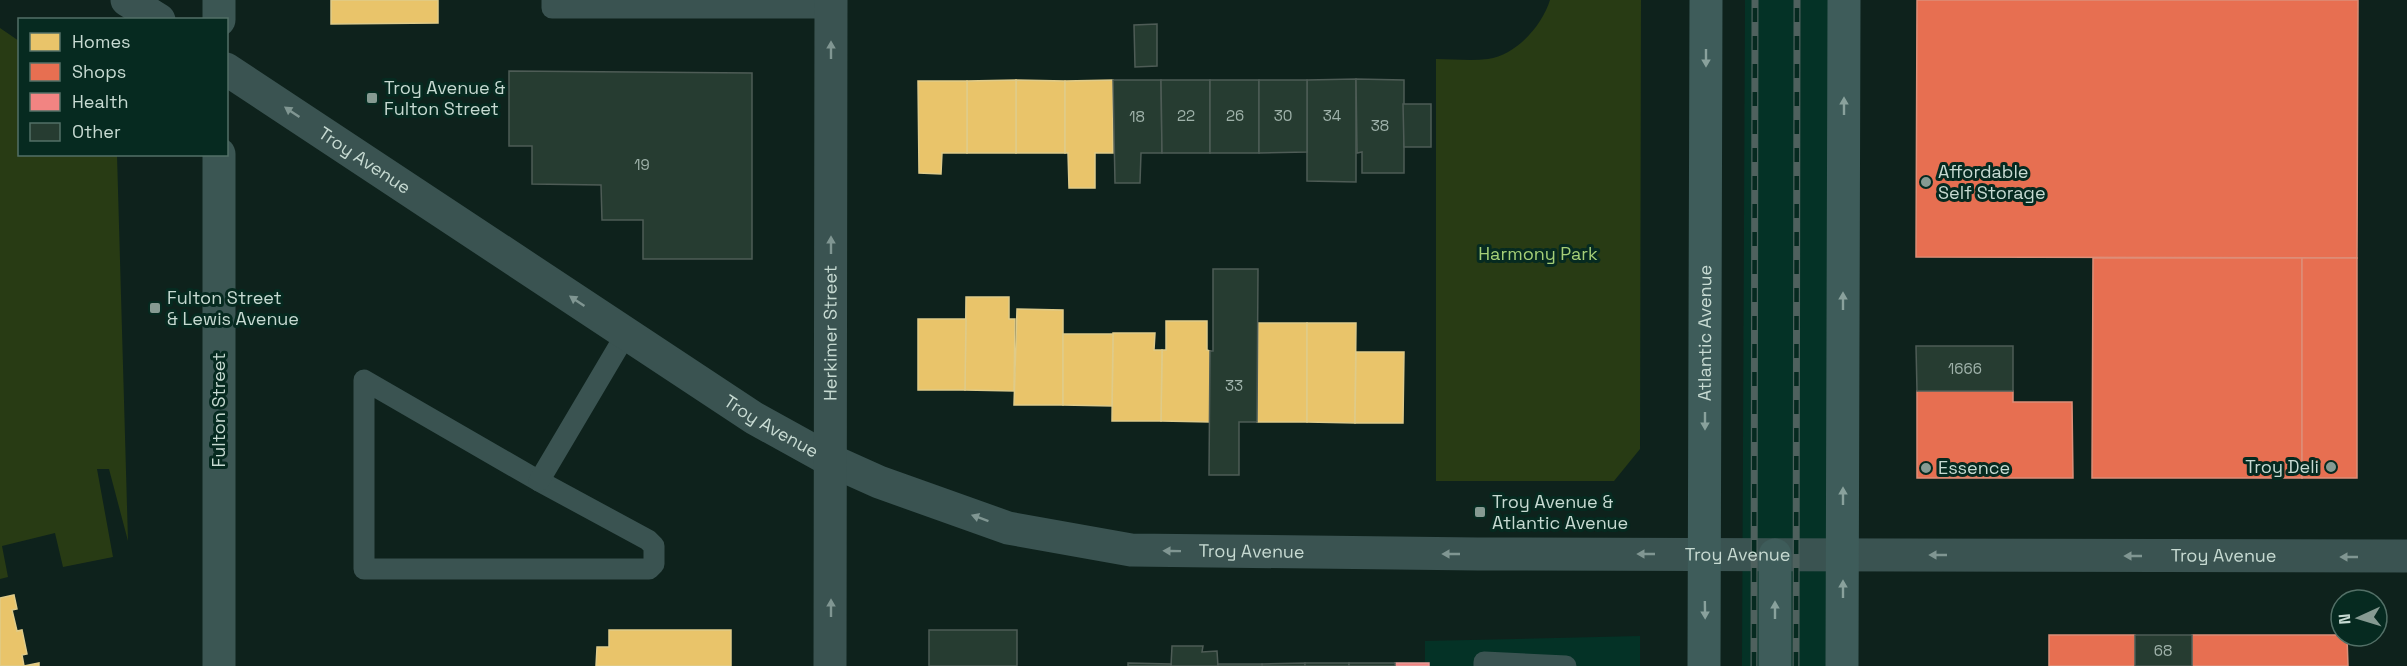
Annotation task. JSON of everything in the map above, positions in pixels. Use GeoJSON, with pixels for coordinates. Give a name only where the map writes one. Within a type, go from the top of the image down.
{"type":"FeatureCollection","features":[{"type":"Feature","properties":{"kind":"main road"},"geometry":{"type":"LineString","coordinates":[[219,0],[219,18]]}},
{"type":"Feature","properties":{"kind":"main road","name":"Atlantic Avenue"},"geometry":{"type":"LineString","coordinates":[[1704,666],[1706,0]]}},
{"type":"Feature","properties":{"kind":"main road"},"geometry":{"type":"LineString","coordinates":[[1842,666],[1844,0]]}},
{"type":"Feature","properties":{"kind":"main road","name":"Fulton Street"},"geometry":{"type":"LineString","coordinates":[[219,156],[219,666]]}},
{"type":"Feature","properties":{"kind":"main road"},"geometry":{"type":"LineString","coordinates":[[1775,555],[1775,666]]}},
{"type":"Feature","properties":{"kind":"street"},"geometry":{"type":"LineString","coordinates":[[127,0],[156,18]]}},
{"type":"Feature","properties":{"kind":"street","name":"Herkimer Street"},"geometry":{"type":"LineString","coordinates":[[830,666],[831,4]]}},
{"type":"Feature","properties":{"kind":"street","name":"Troy Avenue"},"geometry":{"type":"LineString","coordinates":[[228,70],[754,418],[830,460],[879,482],[1008,528],[1131,550],[1775,555],[2407,556]]}},
{"type":"Feature","properties":{"kind":"lane"},"geometry":{"type":"LineString","coordinates":[[552,0],[552,8],[831,4]]}},
{"type":"Feature","properties":{"kind":"lane"},"geometry":{"type":"LineString","coordinates":[[539,481],[626,334]]}},
{"type":"Feature","properties":{"kind":"lane"},"geometry":{"type":"LineString","coordinates":[[363,380],[436,421],[539,481],[648,540],[654,546],[654,564],[649,569],[364,570],[363,380]]}},
{"type":"Feature","properties":{"kind":"lane"},"geometry":{"type":"LineString","coordinates":[[1484,666],[1484,662],[1566,666]]}},
{"type":"Feature","properties":{"kind":"shaded area"},"geometry":{"type":"Polygon","coordinates":[[[1745,0],[1829,0],[1828,666],[1742,666],[1745,0]]]}},
{"type":"Feature","properties":{"kind":"shaded area"},"geometry":{"type":"Polygon","coordinates":[[[1640,636],[1640,666],[1425,666],[1425,641],[1640,636]]]}},
{"type":"Feature","properties":{"kind":"green space","name":"Harmony Park"},"geometry":{"type":"Polygon","coordinates":[[[1550,0],[1641,0],[1640,449],[1614,481],[1436,481],[1436,59],[1488,59],[1508,52],[1534,29],[1550,0]]]}},
{"type":"Feature","properties":{"kind":"green space"},"geometry":{"type":"Polygon","coordinates":[[[0,28],[18,40],[18,156],[117,156],[128,541],[109,469],[97,469],[113,557],[63,567],[55,533],[2,546],[8,577],[0,579],[0,28]]]}},
{"type":"Feature","properties":{"kind":"building: Homes"},"geometry":{"type":"Polygon","coordinates":[[[331,0],[438,0],[438,23],[331,24],[331,0]]]}},
{"type":"Feature","properties":{"kind":"building: Homes"},"geometry":{"type":"Polygon","coordinates":[[[1016,80],[1065,81],[1065,153],[1016,153],[1016,80]]]}},
{"type":"Feature","properties":{"kind":"building: Homes"},"geometry":{"type":"Polygon","coordinates":[[[1016,80],[1016,153],[967,153],[967,81],[1016,80]]]}},
{"type":"Feature","properties":{"kind":"building: Homes"},"geometry":{"type":"Polygon","coordinates":[[[1113,80],[1113,153],[1095,153],[1095,188],[1069,188],[1068,153],[1065,153],[1065,81],[1113,80]]]}},
{"type":"Feature","properties":{"kind":"building: Homes"},"geometry":{"type":"Polygon","coordinates":[[[918,81],[967,81],[967,153],[942,153],[941,174],[919,173],[918,81]]]}},
{"type":"Feature","properties":{"kind":"building: Homes"},"geometry":{"type":"Polygon","coordinates":[[[966,297],[1009,297],[1009,319],[1015,319],[1014,391],[965,390],[966,297]]]}},
{"type":"Feature","properties":{"kind":"building: Homes"},"geometry":{"type":"Polygon","coordinates":[[[1017,309],[1063,310],[1063,405],[1014,405],[1017,309]]]}},
{"type":"Feature","properties":{"kind":"building: Homes"},"geometry":{"type":"Polygon","coordinates":[[[918,319],[966,319],[965,390],[918,390],[918,319]]]}},
{"type":"Feature","properties":{"kind":"building: Homes"},"geometry":{"type":"Polygon","coordinates":[[[1166,321],[1207,321],[1207,350],[1210,351],[1210,422],[1161,421],[1162,350],[1166,350],[1166,321]]]}},
{"type":"Feature","properties":{"kind":"building: Homes"},"geometry":{"type":"Polygon","coordinates":[[[1258,323],[1307,323],[1307,422],[1257,422],[1258,323]]]}},
{"type":"Feature","properties":{"kind":"building: Homes"},"geometry":{"type":"Polygon","coordinates":[[[1307,323],[1356,323],[1355,423],[1307,422],[1307,323]]]}},
{"type":"Feature","properties":{"kind":"building: Homes"},"geometry":{"type":"Polygon","coordinates":[[[1113,333],[1155,333],[1154,350],[1162,350],[1161,421],[1112,421],[1113,333]]]}},
{"type":"Feature","properties":{"kind":"building: Homes"},"geometry":{"type":"Polygon","coordinates":[[[1063,334],[1113,334],[1112,406],[1063,405],[1063,334]]]}},
{"type":"Feature","properties":{"kind":"building: Homes"},"geometry":{"type":"Polygon","coordinates":[[[1356,352],[1404,352],[1403,423],[1355,423],[1356,352]]]}},
{"type":"Feature","properties":{"kind":"building: Homes"},"geometry":{"type":"Polygon","coordinates":[[[14,595],[17,609],[12,610],[17,631],[22,630],[27,654],[22,655],[24,666],[0,666],[0,598],[14,595]]]}},
{"type":"Feature","properties":{"kind":"building: Homes"},"geometry":{"type":"Polygon","coordinates":[[[609,630],[731,630],[731,666],[596,666],[597,647],[609,647],[609,630]]]}},
{"type":"Feature","properties":{"kind":"building: Shops"},"geometry":{"type":"Polygon","coordinates":[[[1917,0],[2358,0],[2357,258],[1916,257],[1917,0]]]}},
{"type":"Feature","properties":{"kind":"building: Shops"},"geometry":{"type":"Polygon","coordinates":[[[2093,258],[2302,258],[2302,478],[2092,478],[2093,258]]]}},
{"type":"Feature","properties":{"kind":"building: Shops"},"geometry":{"type":"Polygon","coordinates":[[[2302,258],[2357,258],[2357,478],[2302,478],[2302,258]]]}},
{"type":"Feature","properties":{"kind":"building: Shops"},"geometry":{"type":"Polygon","coordinates":[[[1917,391],[2013,391],[2013,402],[2072,402],[2073,478],[1917,478],[1917,391]]]}},
{"type":"Feature","properties":{"kind":"building: Shops"},"geometry":{"type":"Polygon","coordinates":[[[2049,635],[2135,635],[2135,666],[2049,666],[2049,635]]]}},
{"type":"Feature","properties":{"kind":"building: Shops"},"geometry":{"type":"Polygon","coordinates":[[[2192,635],[2329,635],[2329,648],[2347,648],[2348,666],[2192,666],[2192,635]]]}},
{"type":"Feature","properties":{"kind":"building: Health"},"geometry":{"type":"Polygon","coordinates":[[[1395,663],[1429,663],[1429,666],[1395,666],[1395,663]]]}},
{"type":"Feature","properties":{"kind":"building: Other"},"geometry":{"type":"Polygon","coordinates":[[[1157,24],[1157,66],[1135,67],[1134,25],[1157,24]]]}},
{"type":"Feature","properties":{"kind":"building: Other"},"geometry":{"type":"Polygon","coordinates":[[[509,71],[752,73],[752,259],[643,259],[643,220],[602,220],[601,185],[532,184],[532,146],[509,146],[509,71]]]}},
{"type":"Feature","properties":{"kind":"building: Other"},"geometry":{"type":"Polygon","coordinates":[[[1356,79],[1356,182],[1307,181],[1307,80],[1356,79]]]}},
{"type":"Feature","properties":{"kind":"building: Other"},"geometry":{"type":"Polygon","coordinates":[[[1356,79],[1404,80],[1404,173],[1362,173],[1362,152],[1357,153],[1356,79]]]}},
{"type":"Feature","properties":{"kind":"building: Other"},"geometry":{"type":"Polygon","coordinates":[[[1113,80],[1161,80],[1162,153],[1141,153],[1140,183],[1115,183],[1113,80]]]}},
{"type":"Feature","properties":{"kind":"building: Other"},"geometry":{"type":"Polygon","coordinates":[[[1161,80],[1210,80],[1210,153],[1162,153],[1161,80]]]}},
{"type":"Feature","properties":{"kind":"building: Other"},"geometry":{"type":"Polygon","coordinates":[[[1210,80],[1259,80],[1259,153],[1210,153],[1210,80]]]}},
{"type":"Feature","properties":{"kind":"building: Other"},"geometry":{"type":"Polygon","coordinates":[[[1259,80],[1307,80],[1307,152],[1259,153],[1259,80]]]}},
{"type":"Feature","properties":{"kind":"building: Other"},"geometry":{"type":"Polygon","coordinates":[[[1403,104],[1431,104],[1431,147],[1404,147],[1403,104]]]}},
{"type":"Feature","properties":{"kind":"building: Other"},"geometry":{"type":"Polygon","coordinates":[[[1213,269],[1258,269],[1257,422],[1239,422],[1239,475],[1209,475],[1213,269]]]}},
{"type":"Feature","properties":{"kind":"building: Other"},"geometry":{"type":"Polygon","coordinates":[[[1916,346],[2013,346],[2013,391],[1917,391],[1916,346]]]}},
{"type":"Feature","properties":{"kind":"building: Other"},"geometry":{"type":"Polygon","coordinates":[[[929,630],[1017,630],[1017,666],[929,666],[929,630]]]}},
{"type":"Feature","properties":{"kind":"building: Other"},"geometry":{"type":"Polygon","coordinates":[[[2135,635],[2192,635],[2192,666],[2135,666],[2135,635]]]}},
{"type":"Feature","properties":{"kind":"building: Other"},"geometry":{"type":"Polygon","coordinates":[[[1172,646],[1203,646],[1202,652],[1217,651],[1218,666],[1171,666],[1172,646]]]}},
{"type":"Feature","properties":{"kind":"building: Other"},"geometry":{"type":"Polygon","coordinates":[[[1128,663],[1171,664],[1171,666],[1128,666],[1128,663]]]}},
{"type":"Feature","properties":{"kind":"building: Other"},"geometry":{"type":"Polygon","coordinates":[[[1305,663],[1305,666],[1262,666],[1262,664],[1305,663]]]}},
{"type":"Feature","properties":{"kind":"building: Other"},"geometry":{"type":"Polygon","coordinates":[[[1305,663],[1349,663],[1349,666],[1305,666],[1305,663]]]}},
{"type":"Feature","properties":{"kind":"building: Other"},"geometry":{"type":"Polygon","coordinates":[[[1349,663],[1395,663],[1395,666],[1349,666],[1349,663]]]}},
{"type":"Feature","properties":{"kind":"building: Other"},"geometry":{"type":"Polygon","coordinates":[[[1218,664],[1262,664],[1262,666],[1218,666],[1218,664]]]}},
{"type":"Feature","properties":{"kind":"railway"},"geometry":{"type":"LineString","coordinates":[[1754,666],[1755,0]]}},
{"type":"Feature","properties":{"kind":"railway"},"geometry":{"type":"LineString","coordinates":[[1796,666],[1797,0]]}},
{"type":"Feature","properties":{"kind":"place","name":"Troy Avenue & Fulton Street"},"geometry":{"type":"Point","coordinates":[372,98]}},
{"type":"Feature","properties":{"kind":"place","name":"Affordable Self Storage"},"geometry":{"type":"Point","coordinates":[1926,182]}},
{"type":"Feature","properties":{"kind":"place","name":"Fulton Street & Lewis Avenue"},"geometry":{"type":"Point","coordinates":[155,308]}},
{"type":"Feature","properties":{"kind":"place","name":"Troy Deli"},"geometry":{"type":"Point","coordinates":[2331,467]}},
{"type":"Feature","properties":{"kind":"place","name":"Essence"},"geometry":{"type":"Point","coordinates":[1926,468]}},
{"type":"Feature","properties":{"kind":"place","name":"Troy Avenue & Atlantic Avenue"},"geometry":{"type":"Point","coordinates":[1480,512]}}]}
